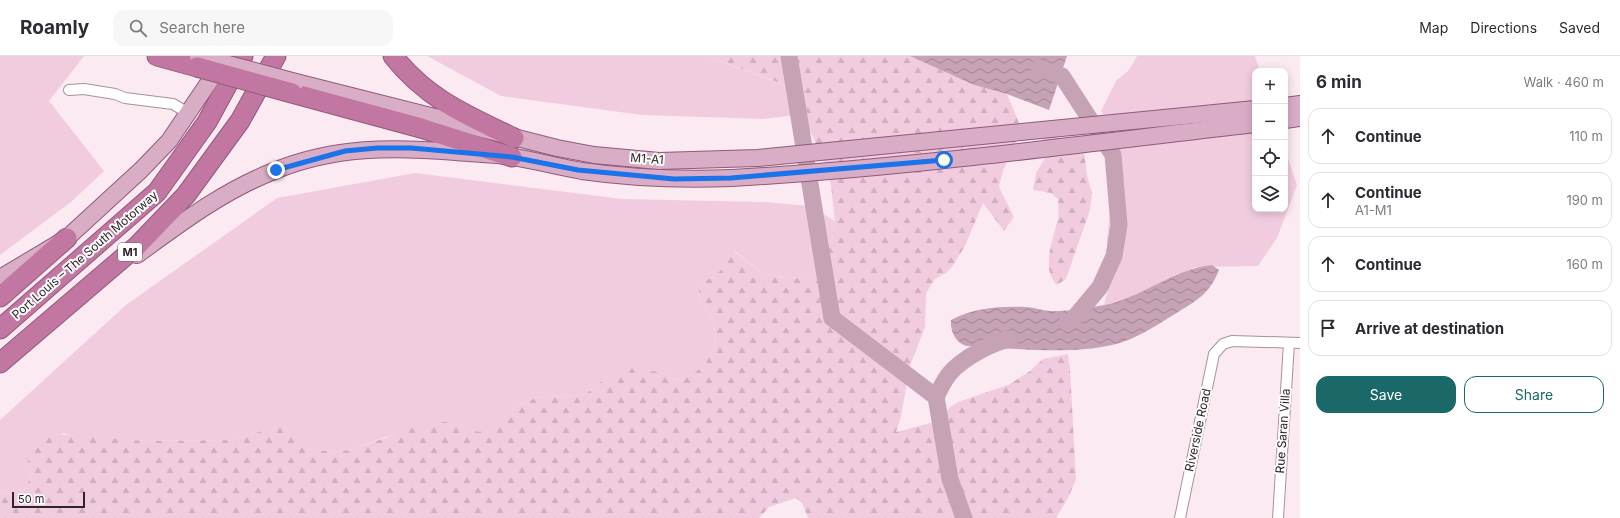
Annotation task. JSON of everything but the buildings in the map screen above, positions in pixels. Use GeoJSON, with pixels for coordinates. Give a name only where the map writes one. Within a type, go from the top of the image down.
{"type":"FeatureCollection","features":[{"type":"Feature","properties":{"kind":"highway"},"geometry":{"type":"LineString","coordinates":[[157,56],[197,60],[294,87],[512,157]]}},
{"type":"Feature","properties":{"kind":"highway","name":"Port Louis – The South Motorway"},"geometry":{"type":"LineString","coordinates":[[0,329],[157,192],[207,122],[243,56]]}},
{"type":"Feature","properties":{"kind":"highway","name":"Port Louis – The South Motorway"},"geometry":{"type":"LineString","coordinates":[[0,363],[137,246],[186,195],[240,121],[276,56]]}},
{"type":"Feature","properties":{"kind":"highway"},"geometry":{"type":"LineString","coordinates":[[393,56],[404,71],[429,93],[453,109],[514,138]]}},
{"type":"Feature","properties":{"kind":"highway"},"geometry":{"type":"LineString","coordinates":[[0,297],[67,238]]}},
{"type":"Feature","properties":{"kind":"highway"},"geometry":{"type":"LineString","coordinates":[[90,287],[127,261]]}},
{"type":"Feature","properties":{"kind":"main road"},"geometry":{"type":"LineString","coordinates":[[0,278],[67,238],[141,170],[169,141],[211,80],[221,56]]}},
{"type":"Feature","properties":{"kind":"main road","name":"M1-A1"},"geometry":{"type":"LineString","coordinates":[[294,87],[431,115],[514,138],[594,155],[659,161],[782,157],[1252,109]]}},
{"type":"Feature","properties":{"kind":"main road"},"geometry":{"type":"LineString","coordinates":[[1288,106],[1300,104]]}},
{"type":"Feature","properties":{"kind":"main road"},"geometry":{"type":"LineString","coordinates":[[1288,120],[1300,118]]}},
{"type":"Feature","properties":{"kind":"main road"},"geometry":{"type":"LineString","coordinates":[[0,371],[127,261],[211,202],[276,170],[345,151],[377,148],[411,148],[512,157],[578,170],[674,179],[731,178],[944,160],[1252,124]]}},
{"type":"Feature","properties":{"kind":"street"},"geometry":{"type":"LineString","coordinates":[[69,90],[84,89],[115,94],[125,98],[173,104],[188,113]]}},
{"type":"Feature","properties":{"kind":"street","name":"Riverside Road"},"geometry":{"type":"LineString","coordinates":[[1180,518],[1214,354],[1223,344],[1232,340],[1289,344]]}},
{"type":"Feature","properties":{"kind":"street"},"geometry":{"type":"LineString","coordinates":[[1289,344],[1300,343]]}},
{"type":"Feature","properties":{"kind":"street","name":"Rue Saran Villa"},"geometry":{"type":"LineString","coordinates":[[1278,518],[1289,344]]}},
{"type":"Feature","properties":{"kind":"green space"},"geometry":{"type":"Polygon","coordinates":[[[0,56],[84,56],[49,101],[104,171],[71,202],[0,255],[0,56]]]}},
{"type":"Feature","properties":{"kind":"green space"},"geometry":{"type":"Polygon","coordinates":[[[427,56],[706,56],[790,87],[803,114],[763,119],[642,115],[501,96],[427,56]]]}},
{"type":"Feature","properties":{"kind":"green space"},"geometry":{"type":"Polygon","coordinates":[[[706,56],[910,56],[974,85],[1007,94],[1019,123],[1016,140],[1003,171],[999,187],[1014,217],[1004,231],[983,203],[965,246],[952,267],[946,273],[935,279],[926,293],[925,327],[910,366],[901,416],[896,432],[938,421],[950,407],[958,402],[1008,385],[1030,371],[1043,359],[1068,354],[1076,479],[1069,496],[1056,518],[808,518],[802,503],[796,498],[769,507],[759,518],[0,518],[0,491],[17,493],[25,490],[31,474],[27,457],[27,449],[38,435],[47,433],[145,441],[235,440],[267,429],[284,428],[299,434],[306,449],[338,452],[354,449],[429,422],[446,422],[479,432],[519,405],[536,398],[586,394],[612,373],[628,368],[660,372],[676,380],[692,375],[705,364],[713,350],[716,333],[710,316],[701,301],[698,285],[719,271],[731,258],[734,251],[764,275],[801,278],[816,271],[832,239],[835,221],[831,186],[823,160],[791,87],[706,56]]]}},
{"type":"Feature","properties":{"kind":"green space"},"geometry":{"type":"Polygon","coordinates":[[[1137,56],[1255,56],[1259,68],[1252,68],[1252,212],[1287,212],[1277,238],[1258,266],[1195,267],[1130,298],[1104,305],[1110,283],[1107,240],[1111,203],[1120,166],[1115,142],[1101,111],[1116,81],[1129,70],[1137,56]]]}},
{"type":"Feature","properties":{"kind":"green space"},"geometry":{"type":"Polygon","coordinates":[[[1047,135],[1071,141],[1084,150],[1087,176],[1092,193],[1090,210],[1066,279],[1057,285],[1049,270],[1049,262],[1051,244],[1058,218],[1058,199],[1051,193],[1033,190],[1036,173],[1045,158],[1041,141],[1047,135]]]}},
{"type":"Feature","properties":{"kind":"green space"},"geometry":{"type":"Polygon","coordinates":[[[1288,159],[1297,185],[1288,209],[1288,159]]]}},
{"type":"Feature","properties":{"kind":"green space"},"geometry":{"type":"Polygon","coordinates":[[[415,173],[622,199],[764,202],[809,206],[835,221],[832,239],[816,271],[801,278],[764,275],[735,251],[728,263],[720,271],[698,285],[701,301],[710,316],[716,333],[713,350],[705,364],[692,375],[676,380],[660,372],[612,373],[586,394],[536,398],[519,405],[479,433],[446,422],[385,437],[354,449],[338,452],[305,449],[299,434],[267,429],[235,440],[145,441],[80,437],[63,433],[27,457],[31,474],[25,490],[17,493],[0,491],[0,420],[126,305],[277,198],[415,173]]]}},
{"type":"Feature","properties":{"kind":"water"},"geometry":{"type":"Polygon","coordinates":[[[910,56],[1067,56],[1049,110],[1007,94],[974,85],[910,56]]]}},
{"type":"Feature","properties":{"kind":"water"},"geometry":{"type":"Polygon","coordinates":[[[1212,265],[1219,270],[1211,285],[1202,296],[1190,305],[1145,332],[1128,340],[1112,345],[1077,350],[966,346],[956,339],[951,328],[951,320],[977,310],[1006,307],[1031,307],[1055,311],[1076,310],[1104,305],[1131,296],[1184,272],[1212,265]]]}},
{"type":"Feature","properties":{"kind":"waterway"},"geometry":{"type":"LineString","coordinates":[[789,56],[832,318],[936,397],[950,479],[964,518]]}},
{"type":"Feature","properties":{"kind":"waterway"},"geometry":{"type":"LineString","coordinates":[[1039,68],[1062,76],[1113,155],[1119,225],[1114,256],[1100,287],[1075,317],[1067,323]]}},
{"type":"Feature","properties":{"kind":"waterway"},"geometry":{"type":"LineString","coordinates":[[936,397],[948,376],[962,362],[986,347],[1010,339]]}},
{"type":"Feature","properties":{"kind":"route"},"geometry":{"type":"LineString","coordinates":[[276,170],[345,151],[377,148],[411,148],[512,157],[578,170],[613,175],[674,179],[731,178],[944,160]]}}]}
